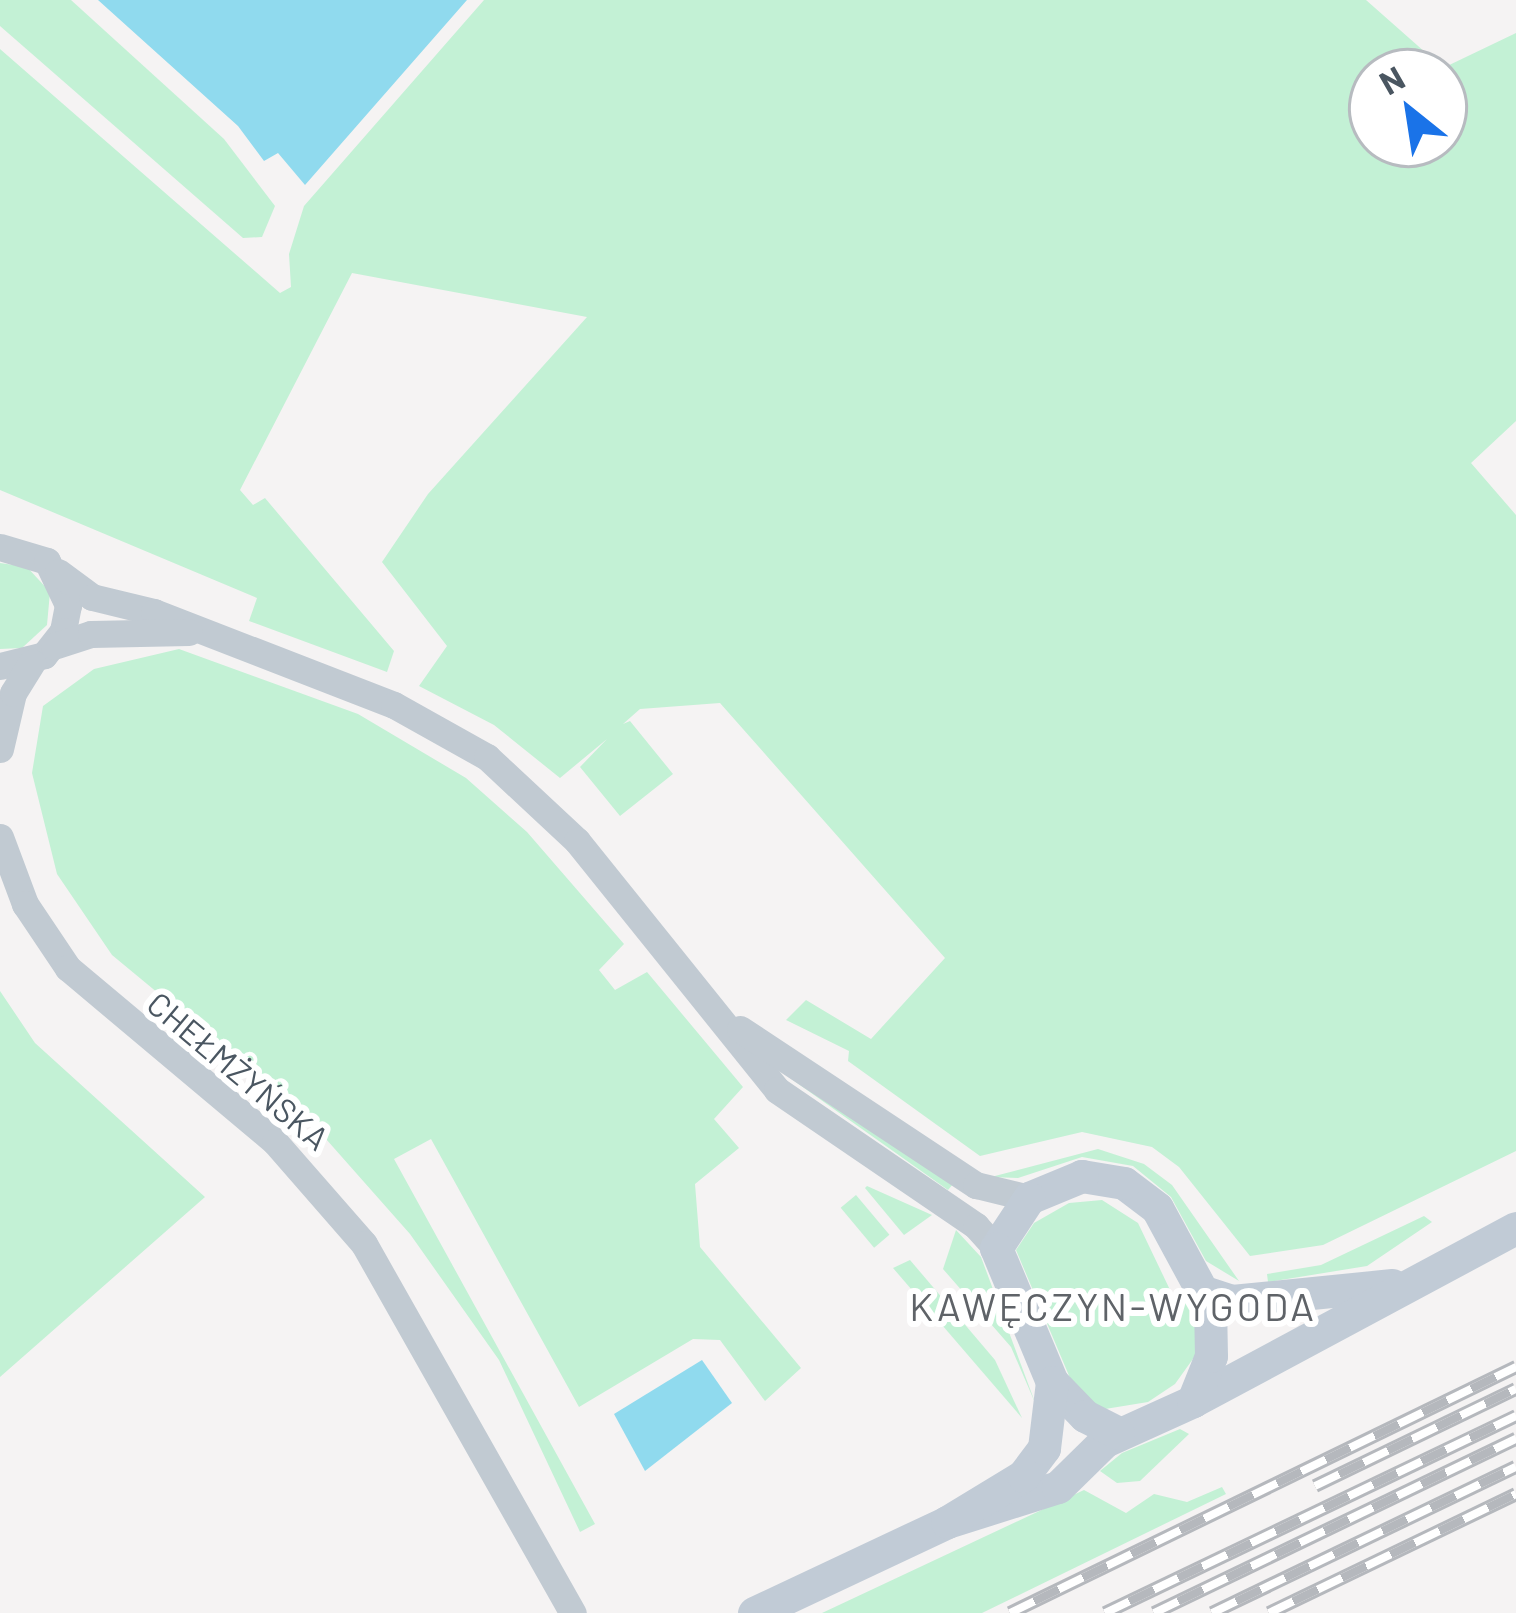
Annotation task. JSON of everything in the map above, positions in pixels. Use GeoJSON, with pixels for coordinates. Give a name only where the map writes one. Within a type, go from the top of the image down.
{"type":"FeatureCollection","features":[{"type":"Feature","properties":{"kind":"main road"},"geometry":{"type":"LineString","coordinates":[[1118,1432],[1085,1417],[1052,1382],[996,1248],[1029,1198],[1082,1176],[1133,1187],[1162,1215],[1204,1292],[1214,1345],[1193,1401]]}},
{"type":"Feature","properties":{"kind":"main road"},"geometry":{"type":"LineString","coordinates":[[946,1522],[1050,1492],[1118,1432],[1237,1384],[1399,1284],[1516,1228]]}},
{"type":"Feature","properties":{"kind":"main road"},"geometry":{"type":"LineString","coordinates":[[1204,1292],[1232,1301],[1399,1284]]}},
{"type":"Feature","properties":{"kind":"main road"},"geometry":{"type":"LineString","coordinates":[[754,1613],[946,1522],[1033,1467],[1048,1432],[1052,1382]]}},
{"type":"Feature","properties":{"kind":"street"},"geometry":{"type":"LineString","coordinates":[[1,547],[34,552],[92,597],[154,612],[193,632],[394,705],[487,758],[562,824],[726,1020],[777,1090],[976,1226],[996,1248]]}},
{"type":"Feature","properties":{"kind":"street"},"geometry":{"type":"LineString","coordinates":[[0,749],[13,693],[68,614],[58,572]]}},
{"type":"Feature","properties":{"kind":"street"},"geometry":{"type":"LineString","coordinates":[[0,665],[91,634],[193,632]]}},
{"type":"Feature","properties":{"kind":"street","name":"CHEŁMŻYŃSKA"},"geometry":{"type":"LineString","coordinates":[[0,837],[26,904],[68,968],[274,1142],[364,1244],[573,1613]]}},
{"type":"Feature","properties":{"kind":"street"},"geometry":{"type":"LineString","coordinates":[[726,1020],[976,1185],[1029,1198]]}},
{"type":"Feature","properties":{"kind":"green space"},"geometry":{"type":"Polygon","coordinates":[[[0,0],[71,0],[224,139],[275,206],[262,237],[243,238],[0,26],[0,0]]]}},
{"type":"Feature","properties":{"kind":"green space"},"geometry":{"type":"Polygon","coordinates":[[[484,0],[1366,0],[1420,48],[1348,48],[1348,168],[1468,168],[1468,56],[1516,33],[1516,421],[1471,463],[1516,515],[1516,1151],[1323,1245],[1250,1256],[1179,1167],[1152,1147],[1082,1132],[980,1156],[848,1061],[849,1051],[786,1020],[806,1000],[871,1039],[945,958],[720,703],[640,709],[623,724],[630,721],[673,774],[620,816],[580,767],[607,739],[560,778],[494,725],[419,686],[447,646],[382,562],[428,494],[587,317],[352,273],[240,490],[253,505],[265,498],[394,651],[387,672],[249,621],[257,598],[0,490],[0,49],[280,293],[291,287],[289,254],[304,206],[484,0]]]}},
{"type":"Feature","properties":{"kind":"green space"},"geometry":{"type":"Polygon","coordinates":[[[0,563],[27,567],[50,592],[47,625],[22,648],[0,649],[0,563]]]}},
{"type":"Feature","properties":{"kind":"green space"},"geometry":{"type":"Polygon","coordinates":[[[179,649],[358,714],[466,778],[527,832],[624,944],[599,970],[615,990],[647,972],[743,1087],[714,1119],[739,1148],[695,1184],[700,1247],[801,1368],[765,1401],[720,1340],[693,1339],[579,1407],[431,1139],[394,1159],[595,1524],[580,1532],[499,1360],[410,1234],[303,1113],[112,955],[57,874],[32,773],[43,706],[94,669],[179,649]]]}},
{"type":"Feature","properties":{"kind":"green space"},"geometry":{"type":"Polygon","coordinates":[[[0,991],[35,1043],[205,1197],[0,1377],[0,991]]]}},
{"type":"Feature","properties":{"kind":"green space"},"geometry":{"type":"Polygon","coordinates":[[[783,1073],[953,1184],[948,1190],[783,1073]]]}},
{"type":"Feature","properties":{"kind":"green space"},"geometry":{"type":"Polygon","coordinates":[[[1098,1149],[1144,1164],[1172,1185],[1239,1281],[1206,1261],[1171,1197],[1133,1166],[1082,1157],[1018,1178],[991,1177],[1098,1149]]]}},
{"type":"Feature","properties":{"kind":"green space"},"geometry":{"type":"Polygon","coordinates":[[[867,1186],[932,1215],[904,1235],[867,1186]]]}},
{"type":"Feature","properties":{"kind":"green space"},"geometry":{"type":"Polygon","coordinates":[[[856,1195],[889,1235],[874,1248],[841,1208],[856,1195]]]}},
{"type":"Feature","properties":{"kind":"green space"},"geometry":{"type":"Polygon","coordinates":[[[1102,1200],[1138,1223],[1172,1294],[1202,1314],[1195,1356],[1175,1384],[1148,1402],[1099,1410],[1070,1378],[1016,1250],[1034,1223],[1069,1203],[1102,1200]]]}},
{"type":"Feature","properties":{"kind":"green space"},"geometry":{"type":"Polygon","coordinates":[[[1424,1216],[1432,1222],[1367,1266],[1268,1282],[1267,1274],[1321,1265],[1424,1216]]]}},
{"type":"Feature","properties":{"kind":"green space"},"geometry":{"type":"Polygon","coordinates":[[[956,1230],[981,1257],[1036,1405],[1011,1347],[943,1269],[956,1230]]]}},
{"type":"Feature","properties":{"kind":"green space"},"geometry":{"type":"Polygon","coordinates":[[[910,1260],[995,1360],[1022,1418],[893,1268],[910,1260]]]}},
{"type":"Feature","properties":{"kind":"green space"},"geometry":{"type":"Polygon","coordinates":[[[1180,1429],[1189,1434],[1140,1481],[1117,1483],[1100,1471],[1122,1453],[1180,1429]]]}},
{"type":"Feature","properties":{"kind":"green space"},"geometry":{"type":"Polygon","coordinates":[[[1222,1487],[1226,1494],[982,1613],[822,1613],[1084,1490],[1126,1513],[1154,1494],[1187,1502],[1222,1487]]]}},
{"type":"Feature","properties":{"kind":"water"},"geometry":{"type":"Polygon","coordinates":[[[98,0],[467,0],[305,185],[278,153],[264,161],[238,126],[98,0]]]}},
{"type":"Feature","properties":{"kind":"water"},"geometry":{"type":"Polygon","coordinates":[[[702,1360],[732,1403],[645,1471],[614,1414],[702,1360]]]}},
{"type":"Feature","properties":{"kind":"railway"},"geometry":{"type":"LineString","coordinates":[[1010,1613],[1516,1367]]}},
{"type":"Feature","properties":{"kind":"railway"},"geometry":{"type":"LineString","coordinates":[[1315,1486],[1516,1389]]}},
{"type":"Feature","properties":{"kind":"railway"},"geometry":{"type":"LineString","coordinates":[[1105,1613],[1516,1416]]}},
{"type":"Feature","properties":{"kind":"railway"},"geometry":{"type":"LineString","coordinates":[[1154,1613],[1516,1439]]}},
{"type":"Feature","properties":{"kind":"railway"},"geometry":{"type":"LineString","coordinates":[[1212,1613],[1516,1467]]}},
{"type":"Feature","properties":{"kind":"railway"},"geometry":{"type":"LineString","coordinates":[[1269,1613],[1516,1494]]}},
{"type":"Feature","properties":{"kind":"district","name":"KAWĘCZYN-WYGODA"},"geometry":{"type":"Point","coordinates":[1113,1306]}}]}
